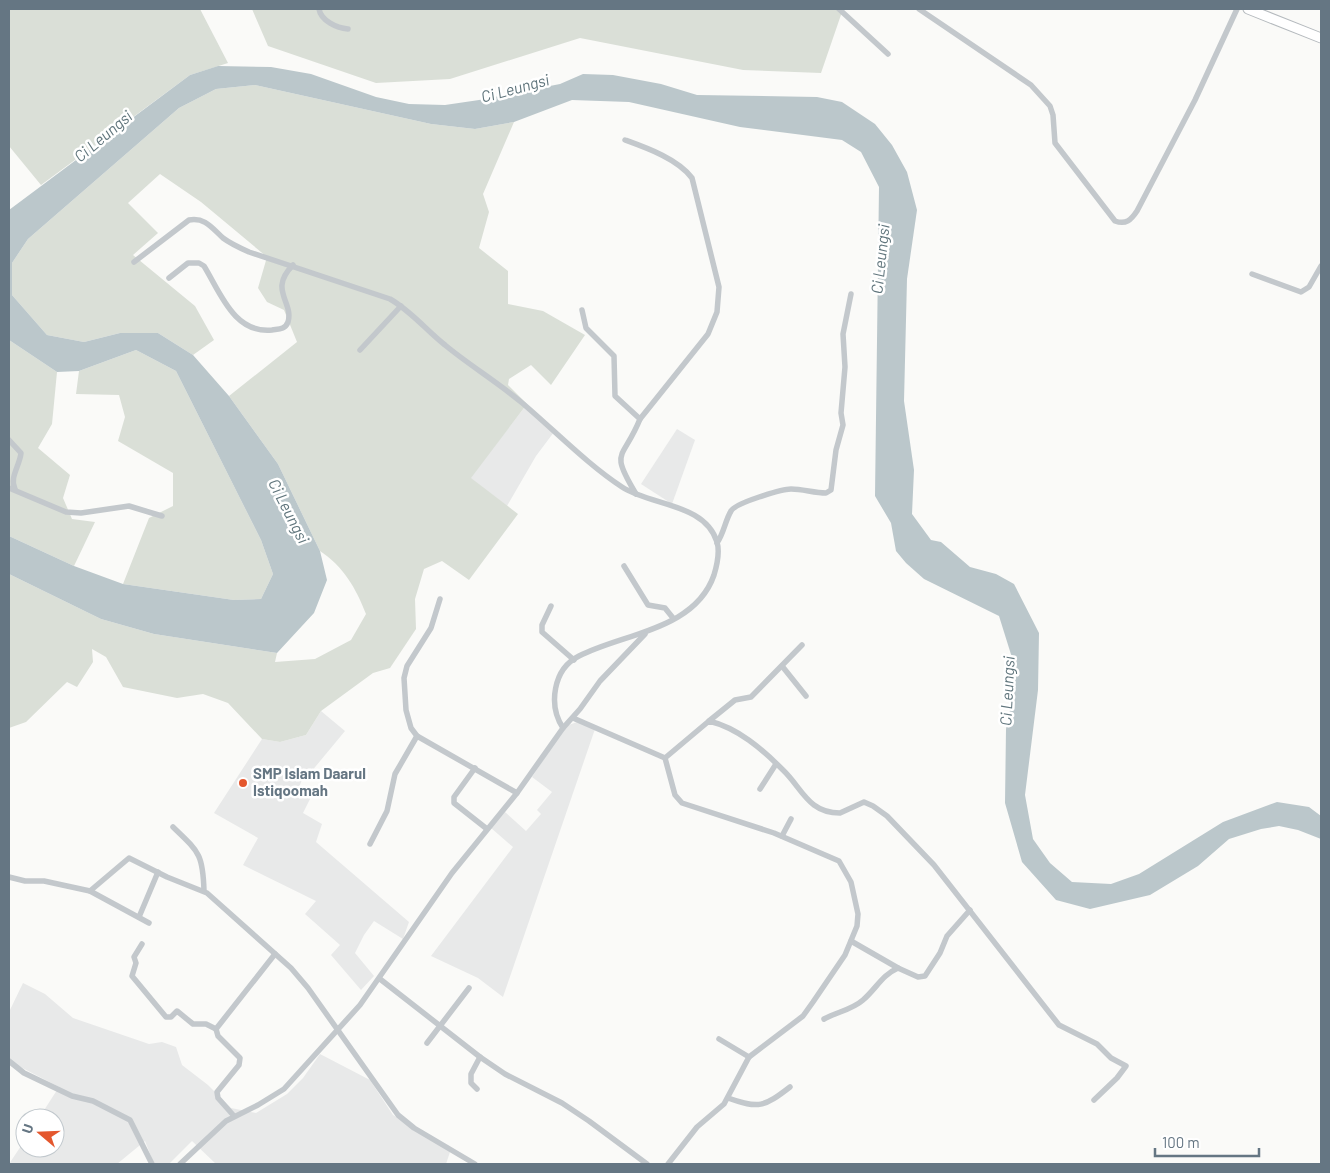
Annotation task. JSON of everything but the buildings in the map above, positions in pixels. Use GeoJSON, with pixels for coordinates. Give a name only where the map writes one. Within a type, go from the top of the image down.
{"type":"FeatureCollection","features":[{"type":"Feature","properties":{"kind":"main road"},"geometry":{"type":"LineString","coordinates":[[1248,9],[1321,38]]}},
{"type":"Feature","properties":{"kind":"street"},"geometry":{"type":"LineString","coordinates":[[319,9],[321,15],[326,20],[338,27],[348,29]]}},
{"type":"Feature","properties":{"kind":"street"},"geometry":{"type":"LineString","coordinates":[[839,9],[888,54]]}},
{"type":"Feature","properties":{"kind":"street"},"geometry":{"type":"LineString","coordinates":[[919,9],[1037,92],[1050,106],[1053,115],[1055,143],[1115,221],[1121,223],[1131,219],[1137,211],[1195,100],[1237,9]]}},
{"type":"Feature","properties":{"kind":"street"},"geometry":{"type":"LineString","coordinates":[[625,140],[642,146],[682,167],[692,178],[719,287],[717,312],[713,326],[640,419],[623,451],[620,461],[622,470],[636,494]]}},
{"type":"Feature","properties":{"kind":"street"},"geometry":{"type":"LineString","coordinates":[[134,262],[189,220],[195,219],[209,224],[238,247],[390,299],[401,306],[443,344],[504,388],[614,482],[636,494],[700,518],[709,527],[717,543],[717,564],[710,587],[695,605],[646,633],[574,660],[564,670],[555,688],[556,717],[563,728]]}},
{"type":"Feature","properties":{"kind":"street"},"geometry":{"type":"LineString","coordinates":[[169,278],[188,264],[199,263],[204,266],[222,300],[234,315],[246,325],[263,331],[282,329],[288,319],[282,283],[284,275],[292,265]]}},
{"type":"Feature","properties":{"kind":"street"},"geometry":{"type":"LineString","coordinates":[[1252,274],[1302,292],[1309,287],[1321,266]]}},
{"type":"Feature","properties":{"kind":"street"},"geometry":{"type":"LineString","coordinates":[[717,543],[731,511],[740,504],[783,489],[801,489],[826,493],[831,490],[836,450],[843,425],[841,413],[844,367],[843,334],[851,294]]}},
{"type":"Feature","properties":{"kind":"street"},"geometry":{"type":"LineString","coordinates":[[360,350],[401,306]]}},
{"type":"Feature","properties":{"kind":"street"},"geometry":{"type":"LineString","coordinates":[[582,310],[586,328],[614,356],[615,396],[640,419]]}},
{"type":"Feature","properties":{"kind":"street"},"geometry":{"type":"LineString","coordinates":[[9,440],[22,453],[13,478],[12,488],[66,512],[81,513],[129,506],[162,516]]}},
{"type":"Feature","properties":{"kind":"street"},"geometry":{"type":"LineString","coordinates":[[624,566],[638,586],[645,602],[648,605],[665,608],[673,618]]}},
{"type":"Feature","properties":{"kind":"street"},"geometry":{"type":"LineString","coordinates":[[440,599],[429,633],[412,656],[405,672],[403,688],[411,728],[417,736],[517,792]]}},
{"type":"Feature","properties":{"kind":"street"},"geometry":{"type":"LineString","coordinates":[[551,606],[542,625],[542,632],[574,660]]}},
{"type":"Feature","properties":{"kind":"street"},"geometry":{"type":"LineString","coordinates":[[180,1164],[219,1126],[284,1089],[360,1005],[380,979],[452,873],[517,792],[563,728],[573,718],[600,681],[646,633]]}},
{"type":"Feature","properties":{"kind":"street"},"geometry":{"type":"LineString","coordinates":[[665,758],[734,700],[751,697],[802,645]]}},
{"type":"Feature","properties":{"kind":"street"},"geometry":{"type":"LineString","coordinates":[[782,666],[806,696]]}},
{"type":"Feature","properties":{"kind":"street"},"geometry":{"type":"LineString","coordinates":[[573,718],[665,758]]}},
{"type":"Feature","properties":{"kind":"street"},"geometry":{"type":"LineString","coordinates":[[709,720],[726,727],[754,743],[793,780],[807,801],[824,810],[840,813],[864,802],[882,811],[934,865],[1059,1025],[1097,1044],[1111,1058],[1126,1066],[1117,1078],[1094,1100]]}},
{"type":"Feature","properties":{"kind":"street"},"geometry":{"type":"LineString","coordinates":[[370,844],[387,811],[395,774],[417,736]]}},
{"type":"Feature","properties":{"kind":"street"},"geometry":{"type":"LineString","coordinates":[[665,758],[674,795],[678,801],[782,836],[833,858],[843,866],[851,882],[857,904],[857,926],[838,969],[803,1016],[749,1057],[728,1098],[714,1114],[697,1127],[668,1164]]}},
{"type":"Feature","properties":{"kind":"street"},"geometry":{"type":"LineString","coordinates":[[760,789],[776,764]]}},
{"type":"Feature","properties":{"kind":"street"},"geometry":{"type":"LineString","coordinates":[[475,768],[454,796],[454,803],[487,829]]}},
{"type":"Feature","properties":{"kind":"street"},"geometry":{"type":"LineString","coordinates":[[782,836],[791,819]]}},
{"type":"Feature","properties":{"kind":"street"},"geometry":{"type":"LineString","coordinates":[[172,827],[197,851],[203,869],[204,891]]}},
{"type":"Feature","properties":{"kind":"street"},"geometry":{"type":"LineString","coordinates":[[90,891],[129,858],[204,891],[301,978],[398,1115],[414,1128],[475,1164]]}},
{"type":"Feature","properties":{"kind":"street"},"geometry":{"type":"LineString","coordinates":[[138,917],[158,872]]}},
{"type":"Feature","properties":{"kind":"street"},"geometry":{"type":"LineString","coordinates":[[9,877],[25,881],[44,881],[90,891],[149,923]]}},
{"type":"Feature","properties":{"kind":"street"},"geometry":{"type":"LineString","coordinates":[[851,941],[898,968],[918,977],[925,976],[940,953],[943,940],[970,910]]}},
{"type":"Feature","properties":{"kind":"street"},"geometry":{"type":"LineString","coordinates":[[142,944],[134,958],[136,963],[132,976],[154,1004],[166,1017],[171,1017],[177,1011],[193,1024],[206,1024],[216,1029],[218,1036],[240,1058],[239,1065],[217,1092],[218,1098],[234,1116]]}},
{"type":"Feature","properties":{"kind":"street"},"geometry":{"type":"LineString","coordinates":[[216,1029],[275,954]]}},
{"type":"Feature","properties":{"kind":"street"},"geometry":{"type":"LineString","coordinates":[[824,1019],[863,1001],[886,974],[898,968]]}},
{"type":"Feature","properties":{"kind":"street"},"geometry":{"type":"LineString","coordinates":[[380,979],[480,1057],[505,1074],[547,1094],[568,1107],[646,1164]]}},
{"type":"Feature","properties":{"kind":"street"},"geometry":{"type":"LineString","coordinates":[[427,1044],[469,988]]}},
{"type":"Feature","properties":{"kind":"street"},"geometry":{"type":"LineString","coordinates":[[719,1038],[749,1057]]}},
{"type":"Feature","properties":{"kind":"street"},"geometry":{"type":"LineString","coordinates":[[476,1089],[471,1080],[474,1067],[480,1057]]}},
{"type":"Feature","properties":{"kind":"street"},"geometry":{"type":"LineString","coordinates":[[9,1061],[24,1073],[72,1096],[93,1101],[130,1120],[152,1164]]}},
{"type":"Feature","properties":{"kind":"street"},"geometry":{"type":"LineString","coordinates":[[728,1098],[749,1106],[768,1104],[790,1087]]}},
{"type":"Feature","properties":{"kind":"shaded area"},"geometry":{"type":"Polygon","coordinates":[[[9,9],[200,9],[228,63],[190,75],[41,185],[9,146],[9,9]]]}},
{"type":"Feature","properties":{"kind":"shaded area"},"geometry":{"type":"Polygon","coordinates":[[[252,9],[843,9],[821,73],[743,70],[580,38],[450,79],[376,83],[268,46],[252,9]]]}},
{"type":"Feature","properties":{"kind":"shaded area"},"geometry":{"type":"Polygon","coordinates":[[[255,85],[431,124],[475,129],[514,122],[483,194],[489,212],[479,248],[508,271],[508,304],[543,311],[585,335],[551,385],[531,365],[509,379],[508,385],[527,404],[471,478],[518,514],[469,580],[442,561],[424,569],[415,599],[416,629],[390,668],[373,673],[321,711],[306,735],[280,742],[262,739],[228,703],[203,694],[177,698],[123,687],[106,657],[92,649],[93,662],[77,687],[67,682],[26,722],[9,728],[9,574],[101,619],[154,634],[277,653],[275,662],[315,659],[351,640],[366,614],[348,578],[320,551],[278,464],[229,396],[297,342],[284,310],[267,302],[258,288],[267,257],[201,202],[160,174],[128,203],[158,233],[133,255],[195,306],[214,340],[193,355],[158,333],[120,333],[84,342],[47,335],[12,295],[12,263],[28,239],[179,108],[216,89],[255,85]]]}},
{"type":"Feature","properties":{"kind":"shaded area"},"geometry":{"type":"Polygon","coordinates":[[[9,340],[57,372],[52,424],[38,448],[70,475],[63,498],[72,519],[95,522],[74,566],[9,536],[9,340]]]}},
{"type":"Feature","properties":{"kind":"shaded area"},"geometry":{"type":"Polygon","coordinates":[[[136,350],[176,371],[261,540],[273,574],[261,599],[234,600],[123,584],[149,518],[173,506],[173,473],[118,441],[125,417],[119,395],[76,394],[79,371],[136,350]]]}},
{"type":"Feature","properties":{"kind":"shaded area"},"geometry":{"type":"Polygon","coordinates":[[[527,404],[554,432],[536,456],[507,506],[470,478],[527,404]]]}},
{"type":"Feature","properties":{"kind":"shaded area"},"geometry":{"type":"Polygon","coordinates":[[[677,429],[695,440],[672,504],[641,484],[677,429]]]}},
{"type":"Feature","properties":{"kind":"shaded area"},"geometry":{"type":"Polygon","coordinates":[[[321,711],[345,731],[311,772],[305,773],[299,787],[313,793],[303,813],[322,824],[316,842],[409,922],[403,939],[374,921],[364,935],[355,953],[374,976],[361,990],[331,955],[340,945],[305,914],[316,901],[243,865],[258,838],[214,813],[262,739],[280,742],[306,735],[321,711]]]}},
{"type":"Feature","properties":{"kind":"shaded area"},"geometry":{"type":"Polygon","coordinates":[[[577,722],[595,729],[503,997],[478,978],[431,956],[513,847],[491,828],[505,812],[526,831],[541,814],[537,810],[552,792],[532,777],[566,726],[577,722]]]}},
{"type":"Feature","properties":{"kind":"shaded area"},"geometry":{"type":"Polygon","coordinates":[[[23,983],[45,994],[73,1018],[149,1044],[162,1042],[176,1047],[182,1065],[208,1085],[231,1108],[256,1113],[287,1094],[303,1078],[320,1054],[370,1080],[393,1115],[451,1149],[446,1164],[216,1164],[192,1141],[169,1164],[154,1164],[145,1141],[117,1164],[9,1164],[15,1155],[15,1158],[65,1158],[65,1108],[45,1108],[59,1087],[9,1061],[9,1012],[23,983]]]}},
{"type":"Feature","properties":{"kind":"water","name":"Ci Leungsi"},"geometry":{"type":"Polygon","coordinates":[[[218,66],[271,67],[311,74],[376,97],[409,104],[445,105],[560,84],[583,74],[613,75],[661,84],[697,95],[817,97],[842,102],[875,124],[892,145],[907,172],[917,210],[907,279],[904,401],[914,470],[912,514],[931,540],[941,542],[970,567],[996,574],[1014,584],[1039,633],[1038,690],[1025,795],[1033,839],[1050,863],[1072,882],[1111,884],[1139,874],[1223,822],[1277,802],[1309,807],[1321,816],[1321,839],[1298,830],[1279,826],[1261,829],[1229,839],[1198,866],[1150,895],[1090,909],[1056,900],[1022,862],[1005,803],[1006,729],[1015,686],[1014,664],[999,616],[924,579],[906,563],[896,551],[891,523],[875,496],[879,187],[861,152],[842,140],[740,127],[629,102],[572,100],[514,122],[475,129],[431,124],[255,85],[216,89],[179,108],[28,239],[12,263],[12,295],[47,335],[84,342],[120,333],[158,333],[193,355],[229,396],[278,464],[320,551],[327,580],[314,613],[277,653],[154,634],[101,619],[9,574],[9,536],[74,566],[123,584],[234,600],[261,599],[273,574],[261,540],[176,371],[136,350],[79,371],[57,372],[9,340],[9,210],[190,75],[218,66]]]}},
{"type":"Feature","properties":{"kind":"place","name":"SMP Islam Daarul Istiqoomah"},"geometry":{"type":"Point","coordinates":[243,783]}}]}
